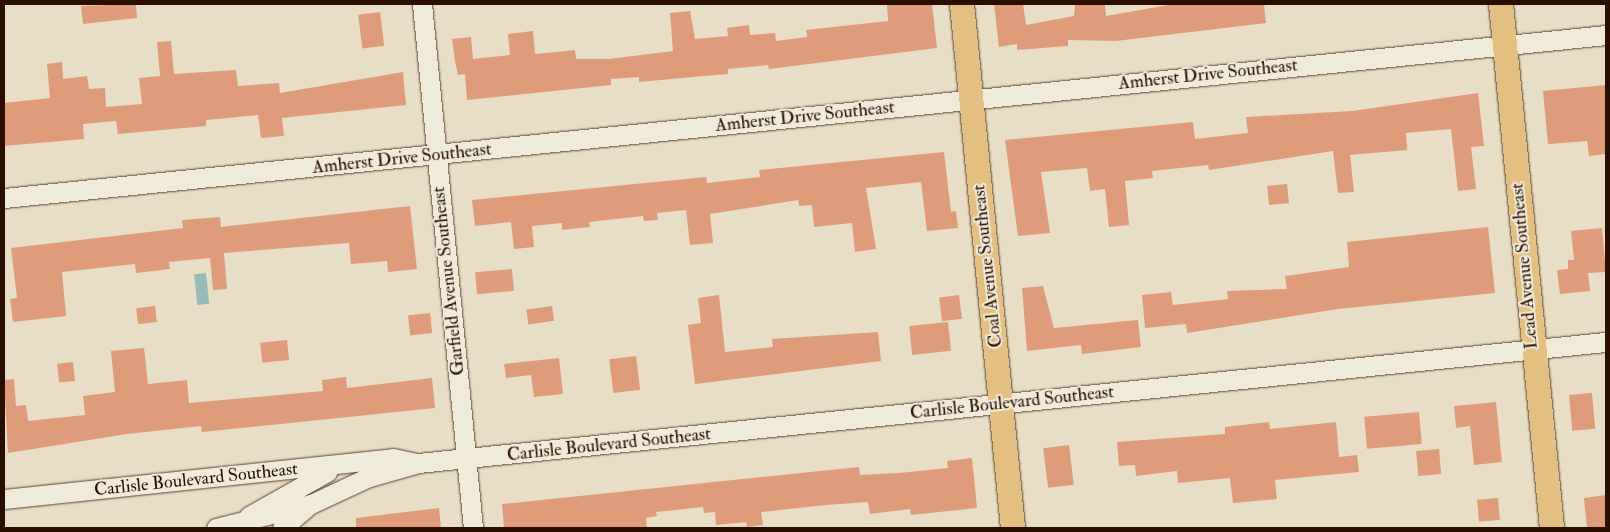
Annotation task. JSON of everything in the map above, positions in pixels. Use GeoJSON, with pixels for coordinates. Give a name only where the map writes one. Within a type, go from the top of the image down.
{"type":"FeatureCollection","features":[{"type":"Feature","properties":{"kind":"main road","name":"Coal Avenue Southeast"},"geometry":{"type":"LineString","coordinates":[[962,4],[1014,528]]}},
{"type":"Feature","properties":{"kind":"main road","name":"Lead Avenue Southeast"},"geometry":{"type":"LineString","coordinates":[[1501,4],[1552,528]]}},
{"type":"Feature","properties":{"kind":"street","name":"Garfield Avenue Southeast"},"geometry":{"type":"LineString","coordinates":[[422,4],[473,528]]}},
{"type":"Feature","properties":{"kind":"street","name":"Amherst Drive Southeast"},"geometry":{"type":"LineString","coordinates":[[4,198],[437,156],[971,99],[1606,35]]}},
{"type":"Feature","properties":{"kind":"street","name":"Carlisle Boulevard Southeast"},"geometry":{"type":"LineString","coordinates":[[216,528],[233,526],[311,504],[368,478],[418,463],[1606,342]]}},
{"type":"Feature","properties":{"kind":"street","name":"Carlisle Boulevard Southeast"},"geometry":{"type":"LineString","coordinates":[[4,499],[345,465],[393,458],[418,463]]}},
{"type":"Feature","properties":{"kind":"street"},"geometry":{"type":"LineString","coordinates":[[233,526],[303,482],[345,465]]}},
{"type":"Feature","properties":{"kind":"street"},"geometry":{"type":"LineString","coordinates":[[282,528],[311,504]]}},
{"type":"Feature","properties":{"kind":"water"},"geometry":{"type":"Polygon","coordinates":[[[206,273],[209,304],[197,305],[194,274],[206,273]]]}},
{"type":"Feature","properties":{"kind":"building"},"geometry":{"type":"Polygon","coordinates":[[[136,4],[137,18],[83,24],[81,6],[136,4]]]}},
{"type":"Feature","properties":{"kind":"building"},"geometry":{"type":"Polygon","coordinates":[[[887,4],[932,4],[937,48],[769,69],[768,65],[728,69],[728,74],[639,82],[639,77],[611,79],[611,85],[467,100],[465,74],[458,75],[452,39],[471,37],[473,59],[510,55],[508,34],[533,31],[535,54],[575,50],[576,59],[609,59],[673,51],[670,13],[690,11],[695,39],[728,36],[727,28],[749,25],[750,35],[775,33],[776,41],[807,37],[806,30],[888,21],[887,4]]]}},
{"type":"Feature","properties":{"kind":"building"},"geometry":{"type":"Polygon","coordinates":[[[994,4],[1023,4],[1026,25],[1074,16],[1075,5],[1105,4],[1106,16],[1174,4],[1264,4],[1266,23],[1116,41],[1068,40],[1068,46],[1017,50],[1017,44],[999,47],[994,4]]]}},
{"type":"Feature","properties":{"kind":"building"},"geometry":{"type":"Polygon","coordinates":[[[380,12],[384,46],[362,48],[358,15],[380,12]]]}},
{"type":"Feature","properties":{"kind":"building"},"geometry":{"type":"Polygon","coordinates":[[[171,41],[174,74],[236,70],[238,86],[279,83],[280,93],[403,72],[406,105],[282,118],[284,136],[261,138],[258,115],[206,120],[206,126],[118,134],[116,121],[83,124],[84,139],[4,146],[4,103],[50,98],[47,64],[62,62],[63,79],[87,76],[89,89],[105,88],[106,107],[142,104],[139,78],[160,76],[157,42],[171,41]]]}},
{"type":"Feature","properties":{"kind":"building"},"geometry":{"type":"Polygon","coordinates":[[[1606,85],[1606,154],[1589,156],[1587,141],[1548,144],[1543,91],[1606,85]]]}},
{"type":"Feature","properties":{"kind":"building"},"geometry":{"type":"Polygon","coordinates":[[[1478,93],[1484,146],[1471,147],[1476,189],[1458,191],[1451,129],[1406,133],[1407,150],[1350,155],[1354,192],[1338,193],[1333,151],[1209,170],[1208,165],[1152,171],[1153,178],[1125,181],[1129,225],[1109,227],[1105,189],[1090,191],[1087,168],[1041,172],[1050,233],[1018,236],[1005,140],[1193,122],[1195,139],[1248,133],[1246,117],[1352,111],[1478,93]]]}},
{"type":"Feature","properties":{"kind":"building"},"geometry":{"type":"Polygon","coordinates":[[[944,152],[951,212],[956,211],[958,228],[927,231],[921,182],[866,188],[876,249],[855,252],[852,223],[814,227],[812,205],[799,206],[798,200],[710,214],[713,243],[690,245],[686,210],[657,213],[658,220],[644,221],[643,216],[589,222],[590,227],[562,230],[562,223],[532,226],[534,247],[514,249],[511,222],[475,226],[472,200],[706,177],[707,183],[760,177],[759,170],[944,152]]]}},
{"type":"Feature","properties":{"kind":"building"},"geometry":{"type":"Polygon","coordinates":[[[1287,184],[1289,203],[1269,205],[1267,186],[1287,184]]]}},
{"type":"Feature","properties":{"kind":"building"},"geometry":{"type":"Polygon","coordinates":[[[410,206],[417,269],[388,272],[387,261],[351,264],[349,243],[224,253],[227,289],[213,290],[210,258],[169,262],[170,269],[136,273],[135,264],[62,272],[66,316],[13,322],[10,299],[17,298],[11,248],[183,228],[182,220],[220,217],[221,227],[410,206]]]}},
{"type":"Feature","properties":{"kind":"building"},"geometry":{"type":"Polygon","coordinates":[[[1488,227],[1495,293],[1338,309],[1187,333],[1186,324],[1145,328],[1142,295],[1171,292],[1173,305],[1228,299],[1227,291],[1287,289],[1285,276],[1349,267],[1347,242],[1488,227]]]}},
{"type":"Feature","properties":{"kind":"building"},"geometry":{"type":"Polygon","coordinates":[[[1602,228],[1606,272],[1588,273],[1590,291],[1560,294],[1557,270],[1568,269],[1568,260],[1574,260],[1571,231],[1602,228]]]}},
{"type":"Feature","properties":{"kind":"building"},"geometry":{"type":"Polygon","coordinates":[[[512,269],[514,291],[477,294],[475,272],[512,269]]]}},
{"type":"Feature","properties":{"kind":"building"},"geometry":{"type":"Polygon","coordinates":[[[1043,286],[1054,328],[1138,320],[1141,347],[1082,354],[1081,345],[1027,351],[1022,288],[1043,286]]]}},
{"type":"Feature","properties":{"kind":"building"},"geometry":{"type":"Polygon","coordinates":[[[719,295],[725,352],[773,347],[772,339],[878,332],[881,361],[695,384],[688,325],[701,323],[698,298],[719,295]]]}},
{"type":"Feature","properties":{"kind":"building"},"geometry":{"type":"Polygon","coordinates":[[[959,295],[962,319],[942,321],[939,297],[959,295]]]}},
{"type":"Feature","properties":{"kind":"building"},"geometry":{"type":"Polygon","coordinates":[[[155,306],[157,322],[138,324],[136,308],[155,306]]]}},
{"type":"Feature","properties":{"kind":"building"},"geometry":{"type":"Polygon","coordinates":[[[552,306],[554,321],[528,324],[526,310],[552,306]]]}},
{"type":"Feature","properties":{"kind":"building"},"geometry":{"type":"Polygon","coordinates":[[[430,313],[432,333],[410,335],[408,315],[430,313]]]}},
{"type":"Feature","properties":{"kind":"building"},"geometry":{"type":"Polygon","coordinates":[[[948,322],[951,351],[912,355],[909,326],[948,322]]]}},
{"type":"Feature","properties":{"kind":"building"},"geometry":{"type":"Polygon","coordinates":[[[287,340],[289,360],[262,363],[260,343],[287,340]]]}},
{"type":"Feature","properties":{"kind":"building"},"geometry":{"type":"Polygon","coordinates":[[[144,348],[148,384],[187,380],[189,403],[323,391],[322,380],[346,377],[347,388],[432,378],[435,408],[202,432],[201,426],[127,434],[8,453],[4,380],[14,379],[16,406],[26,405],[28,421],[85,415],[83,396],[115,392],[111,351],[144,348]]]}},
{"type":"Feature","properties":{"kind":"building"},"geometry":{"type":"Polygon","coordinates":[[[636,356],[640,390],[613,393],[609,359],[636,356]]]}},
{"type":"Feature","properties":{"kind":"building"},"geometry":{"type":"Polygon","coordinates":[[[559,358],[563,394],[534,397],[531,375],[506,378],[504,364],[559,358]]]}},
{"type":"Feature","properties":{"kind":"building"},"geometry":{"type":"Polygon","coordinates":[[[73,362],[75,381],[59,383],[57,364],[73,362]]]}},
{"type":"Feature","properties":{"kind":"building"},"geometry":{"type":"Polygon","coordinates":[[[1592,393],[1595,429],[1572,431],[1569,395],[1592,393]]]}},
{"type":"Feature","properties":{"kind":"building"},"geometry":{"type":"Polygon","coordinates":[[[1496,402],[1502,462],[1474,465],[1470,426],[1456,428],[1454,406],[1496,402]]]}},
{"type":"Feature","properties":{"kind":"building"},"geometry":{"type":"Polygon","coordinates":[[[1419,412],[1422,444],[1367,449],[1364,417],[1419,412]]]}},
{"type":"Feature","properties":{"kind":"building"},"geometry":{"type":"Polygon","coordinates":[[[1269,422],[1270,429],[1336,422],[1339,457],[1357,455],[1359,472],[1275,480],[1277,499],[1233,503],[1230,478],[1178,483],[1177,471],[1136,476],[1135,465],[1119,466],[1117,442],[1225,434],[1225,427],[1269,422]]]}},
{"type":"Feature","properties":{"kind":"building"},"geometry":{"type":"Polygon","coordinates":[[[1069,445],[1074,485],[1048,488],[1043,448],[1069,445]]]}},
{"type":"Feature","properties":{"kind":"building"},"geometry":{"type":"Polygon","coordinates":[[[1439,449],[1441,474],[1418,476],[1416,451],[1439,449]]]}},
{"type":"Feature","properties":{"kind":"building"},"geometry":{"type":"Polygon","coordinates":[[[972,458],[977,508],[911,515],[910,509],[870,514],[868,502],[826,505],[761,512],[763,525],[747,527],[746,522],[716,525],[715,512],[704,513],[703,507],[656,512],[657,516],[646,518],[647,528],[504,528],[502,504],[859,467],[860,475],[899,473],[948,468],[947,461],[972,458]]]}},
{"type":"Feature","properties":{"kind":"building"},"geometry":{"type":"Polygon","coordinates":[[[1606,495],[1606,528],[1587,528],[1584,498],[1606,495]]]}},
{"type":"Feature","properties":{"kind":"building"},"geometry":{"type":"Polygon","coordinates":[[[1498,498],[1500,520],[1479,522],[1477,500],[1498,498]]]}},
{"type":"Feature","properties":{"kind":"building"},"geometry":{"type":"Polygon","coordinates":[[[439,508],[441,528],[356,528],[356,518],[439,508]]]}}]}
